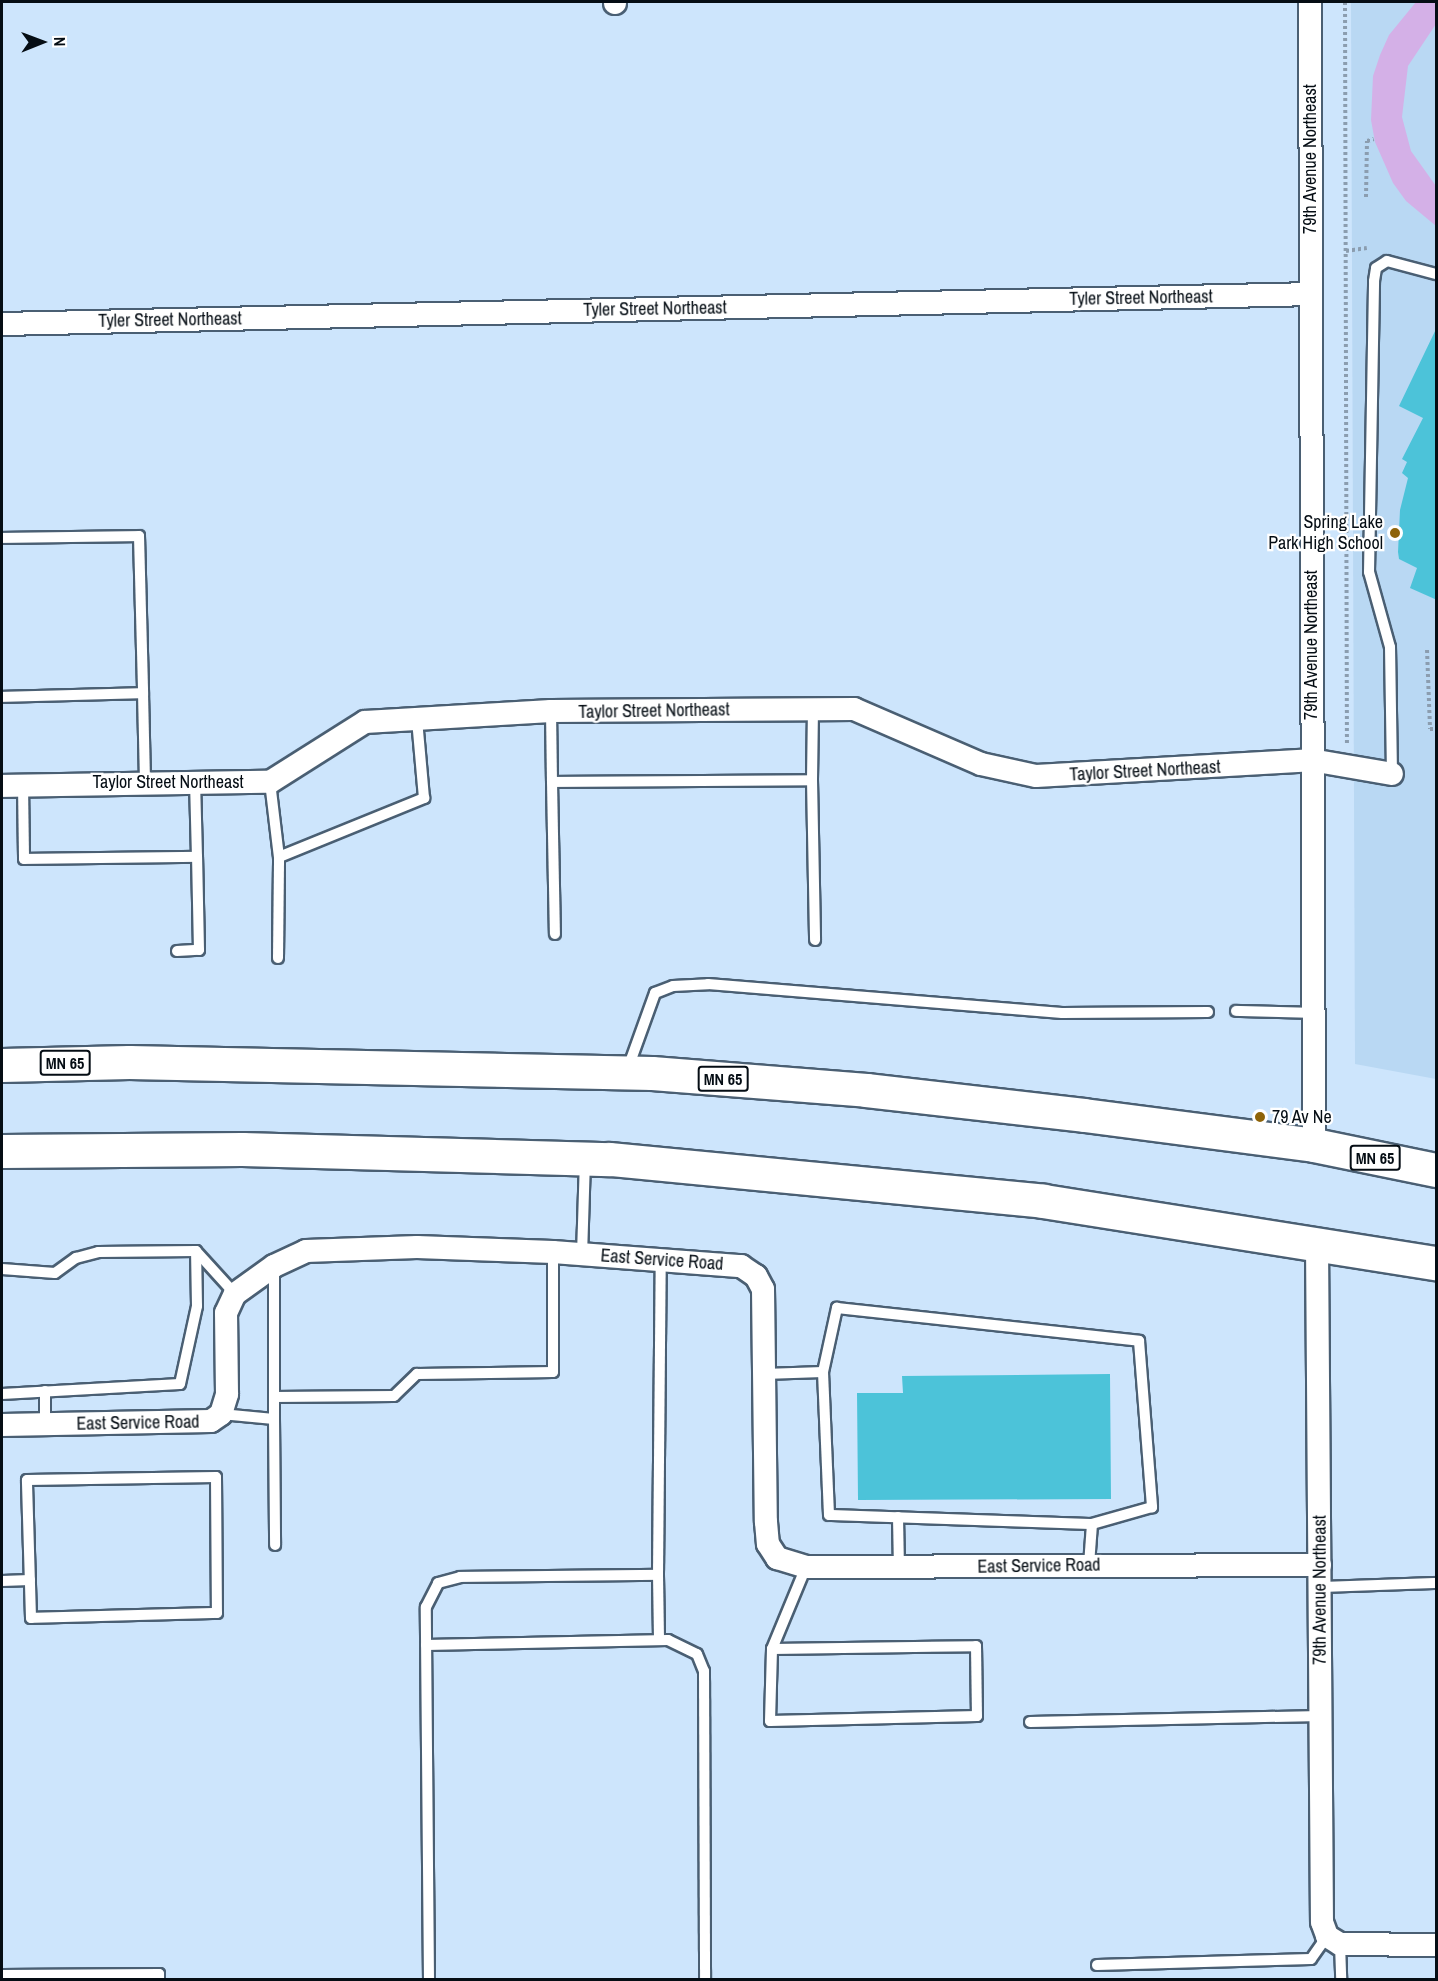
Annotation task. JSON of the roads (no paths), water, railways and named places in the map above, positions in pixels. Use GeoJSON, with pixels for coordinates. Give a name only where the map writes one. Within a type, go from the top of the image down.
{"type":"FeatureCollection","features":[{"type":"Feature","properties":{"kind":"highway","name":"MN 65"},"geometry":{"type":"LineString","coordinates":[[2,1065],[129,1062],[627,1072],[962,1100],[1314,1145],[1437,1170]]}},
{"type":"Feature","properties":{"kind":"highway"},"geometry":{"type":"LineString","coordinates":[[2,1151],[242,1149],[586,1158],[1021,1198],[1437,1263]]}},
{"type":"Feature","properties":{"kind":"street","name":"79th Avenue Northeast"},"geometry":{"type":"LineString","coordinates":[[1310,2],[1314,1145]]}},
{"type":"Feature","properties":{"kind":"street","name":"Tyler Street Northeast"},"geometry":{"type":"LineString","coordinates":[[2,324],[1310,294]]}},
{"type":"Feature","properties":{"kind":"street","name":"Taylor Street Northeast"},"geometry":{"type":"LineString","coordinates":[[12,786],[145,782],[270,782],[366,722],[551,711],[854,709],[981,764],[1036,776],[1311,760],[1392,774]]}},
{"type":"Feature","properties":{"kind":"street","name":"79th Avenue Northeast"},"geometry":{"type":"LineString","coordinates":[[1317,1243],[1322,1922],[1334,1940]]}},
{"type":"Feature","properties":{"kind":"street","name":"East Service Road"},"geometry":{"type":"LineString","coordinates":[[2,1425],[211,1421],[221,1414],[227,1394],[226,1313],[235,1294],[274,1266],[306,1251],[327,1248],[553,1252],[741,1266],[756,1276],[763,1289],[768,1544],[777,1558],[806,1567],[1089,1565],[1320,1576]]}},
{"type":"Feature","properties":{"kind":"street"},"geometry":{"type":"LineString","coordinates":[[1334,1940],[1437,1945]]}},
{"type":"Feature","properties":{"kind":"lane"},"geometry":{"type":"LineString","coordinates":[[1392,774],[1390,647],[1369,572],[1374,281],[1376,268],[1386,261],[1437,274]]}},
{"type":"Feature","properties":{"kind":"lane"},"geometry":{"type":"LineString","coordinates":[[2,538],[139,536],[145,782]]}},
{"type":"Feature","properties":{"kind":"lane"},"geometry":{"type":"LineString","coordinates":[[2,697],[143,693]]}},
{"type":"Feature","properties":{"kind":"lane"},"geometry":{"type":"LineString","coordinates":[[813,709],[815,940]]}},
{"type":"Feature","properties":{"kind":"lane"},"geometry":{"type":"LineString","coordinates":[[551,711],[555,934]]}},
{"type":"Feature","properties":{"kind":"lane"},"geometry":{"type":"LineString","coordinates":[[279,858],[424,798],[417,719]]}},
{"type":"Feature","properties":{"kind":"lane"},"geometry":{"type":"LineString","coordinates":[[552,782],[812,780]]}},
{"type":"Feature","properties":{"kind":"lane"},"geometry":{"type":"LineString","coordinates":[[177,951],[199,950],[195,782]]}},
{"type":"Feature","properties":{"kind":"lane"},"geometry":{"type":"LineString","coordinates":[[270,782],[279,858],[278,958]]}},
{"type":"Feature","properties":{"kind":"lane"},"geometry":{"type":"LineString","coordinates":[[12,786],[24,859],[197,857]]}},
{"type":"Feature","properties":{"kind":"lane"},"geometry":{"type":"LineString","coordinates":[[627,1072],[655,993],[673,986],[708,984],[1062,1013],[1208,1012]]}},
{"type":"Feature","properties":{"kind":"lane"},"geometry":{"type":"LineString","coordinates":[[1236,1011],[1312,1013]]}},
{"type":"Feature","properties":{"kind":"lane"},"geometry":{"type":"LineString","coordinates":[[582,1254],[586,1158]]}},
{"type":"Feature","properties":{"kind":"lane"},"geometry":{"type":"LineString","coordinates":[[2,1269],[55,1272],[76,1258],[98,1252],[196,1251],[235,1294]]}},
{"type":"Feature","properties":{"kind":"lane"},"geometry":{"type":"LineString","coordinates":[[2,1394],[180,1384],[197,1306],[196,1251]]}},
{"type":"Feature","properties":{"kind":"lane"},"geometry":{"type":"LineString","coordinates":[[274,1397],[394,1395],[417,1374],[553,1372],[553,1252]]}},
{"type":"Feature","properties":{"kind":"lane"},"geometry":{"type":"LineString","coordinates":[[659,1640],[661,1259]]}},
{"type":"Feature","properties":{"kind":"lane"},"geometry":{"type":"LineString","coordinates":[[274,1266],[275,1545]]}},
{"type":"Feature","properties":{"kind":"lane"},"geometry":{"type":"LineString","coordinates":[[837,1308],[1138,1341],[1152,1507],[1092,1524],[898,1517],[830,1515],[823,1372],[837,1308]]}},
{"type":"Feature","properties":{"kind":"lane"},"geometry":{"type":"LineString","coordinates":[[764,1374],[823,1372]]}},
{"type":"Feature","properties":{"kind":"lane"},"geometry":{"type":"LineString","coordinates":[[45,1391],[45,1425]]}},
{"type":"Feature","properties":{"kind":"lane"},"geometry":{"type":"LineString","coordinates":[[221,1414],[274,1419]]}},
{"type":"Feature","properties":{"kind":"lane"},"geometry":{"type":"LineString","coordinates":[[216,1477],[217,1613],[32,1618],[30,1580],[27,1480],[216,1477]]}},
{"type":"Feature","properties":{"kind":"lane"},"geometry":{"type":"LineString","coordinates":[[898,1517],[899,1568]]}},
{"type":"Feature","properties":{"kind":"lane"},"geometry":{"type":"LineString","coordinates":[[1089,1565],[1092,1524]]}},
{"type":"Feature","properties":{"kind":"lane"},"geometry":{"type":"LineString","coordinates":[[772,1649],[976,1646],[977,1716],[770,1721],[772,1649],[806,1567]]}},
{"type":"Feature","properties":{"kind":"lane"},"geometry":{"type":"LineString","coordinates":[[429,1980],[426,1607],[438,1583],[460,1577],[658,1575]]}},
{"type":"Feature","properties":{"kind":"lane"},"geometry":{"type":"LineString","coordinates":[[1320,1576],[1437,1583]]}},
{"type":"Feature","properties":{"kind":"lane"},"geometry":{"type":"LineString","coordinates":[[2,1581],[30,1580]]}},
{"type":"Feature","properties":{"kind":"lane"},"geometry":{"type":"LineString","coordinates":[[426,1645],[659,1640],[687,1646],[697,1654],[704,1671],[705,1980]]}},
{"type":"Feature","properties":{"kind":"lane"},"geometry":{"type":"LineString","coordinates":[[1029,1722],[1321,1716]]}},
{"type":"Feature","properties":{"kind":"lane"},"geometry":{"type":"LineString","coordinates":[[1096,1965],[1311,1959],[1334,1940],[1341,1980]]}},
{"type":"Feature","properties":{"kind":"lane"},"geometry":{"type":"LineString","coordinates":[[2,1975],[159,1974],[159,1980]]}},
{"type":"Feature","properties":{"kind":"place","name":"Spring Lake Park High School"},"geometry":{"type":"Point","coordinates":[1395,533]}},
{"type":"Feature","properties":{"kind":"place","name":"79 Av Ne"},"geometry":{"type":"Point","coordinates":[1260,1117]}}]}
